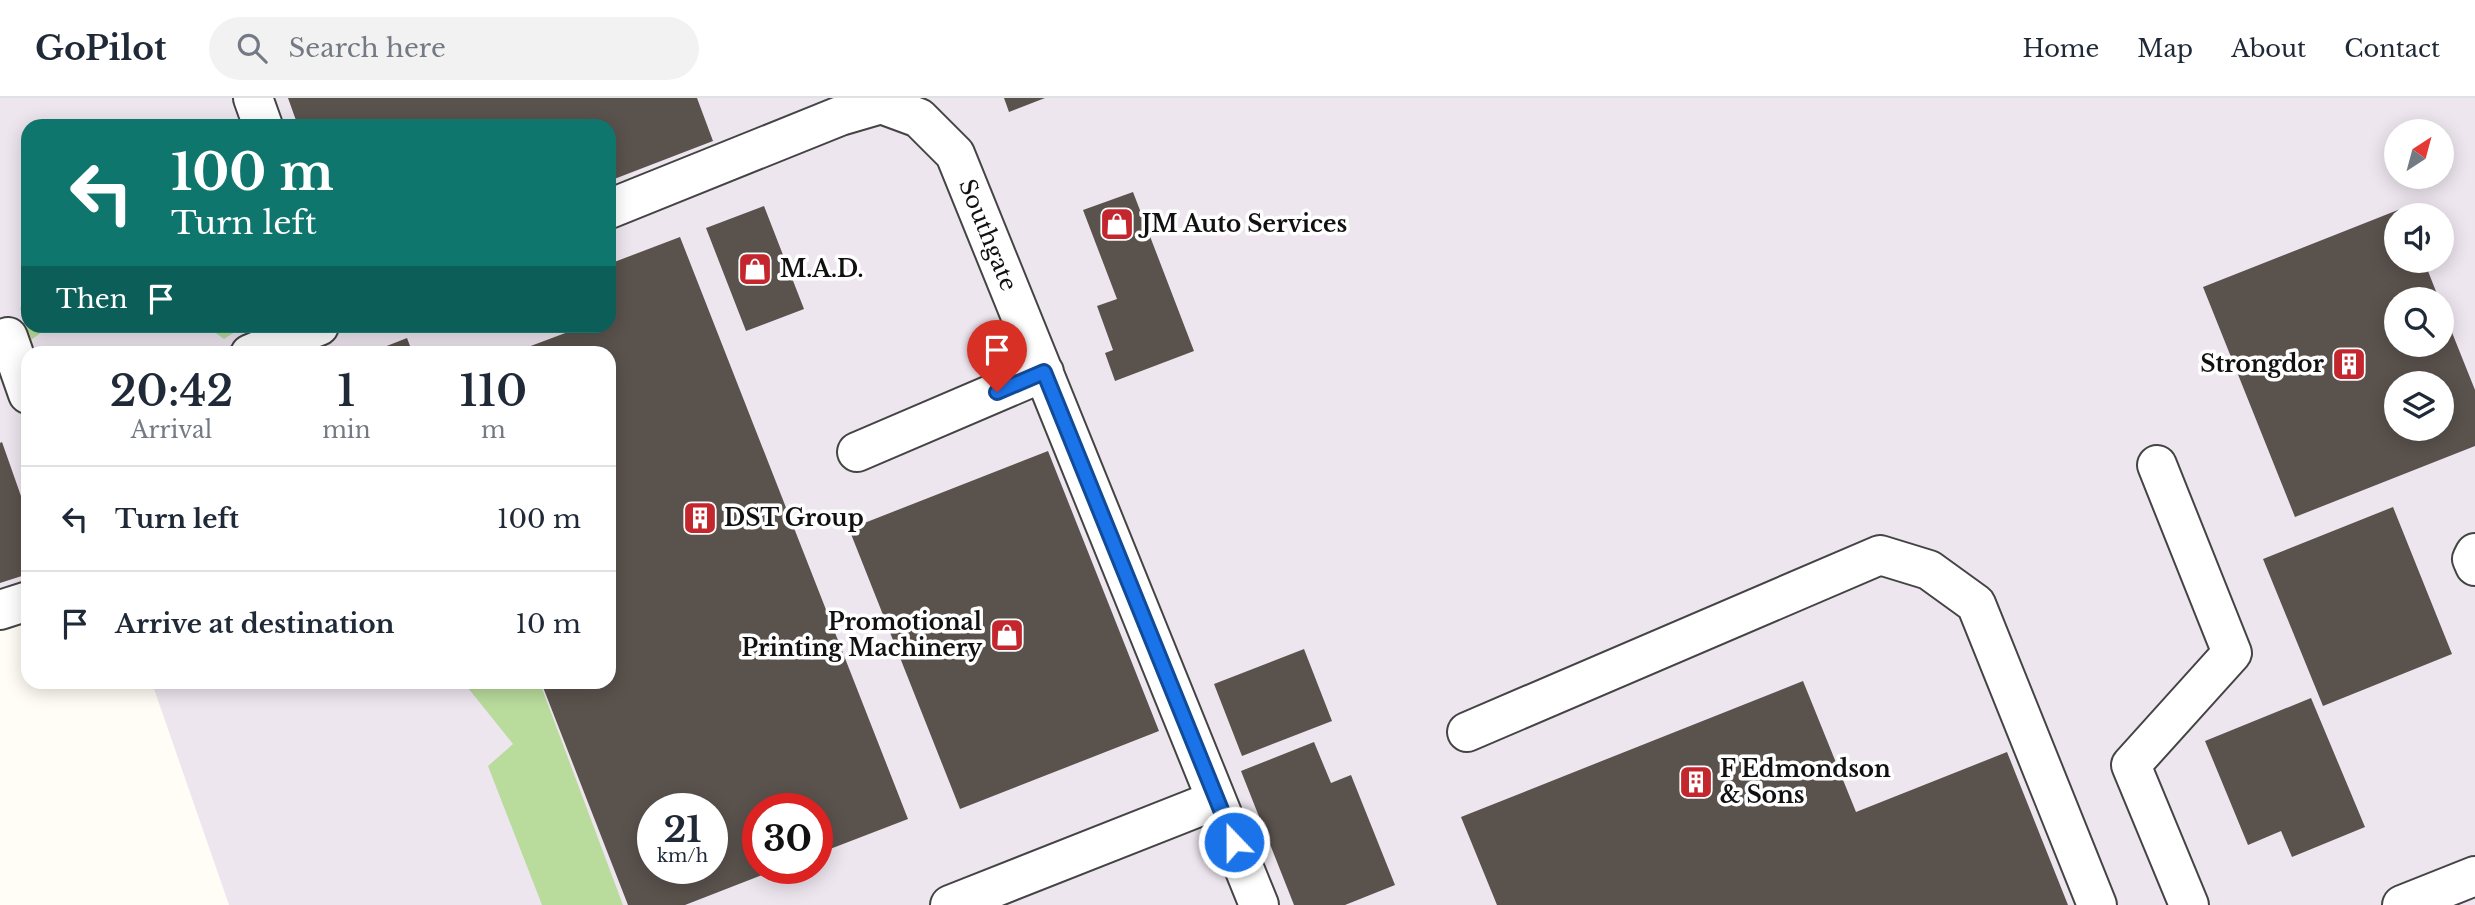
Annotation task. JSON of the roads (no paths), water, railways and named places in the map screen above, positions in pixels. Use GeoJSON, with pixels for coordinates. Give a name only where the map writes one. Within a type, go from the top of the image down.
{"type":"FeatureCollection","features":[{"type":"Feature","properties":{"kind":"street"},"geometry":{"type":"LineString","coordinates":[[253,98],[260,119]]}},
{"type":"Feature","properties":{"kind":"street","name":"Southgate"},"geometry":{"type":"LineString","coordinates":[[616,206],[850,113],[881,104],[919,118],[956,154],[1259,905]]}},
{"type":"Feature","properties":{"kind":"street"},"geometry":{"type":"LineString","coordinates":[[270,346],[302,333]]}},
{"type":"Feature","properties":{"kind":"street"},"geometry":{"type":"LineString","coordinates":[[8,337],[21,374]]}},
{"type":"Feature","properties":{"kind":"street"},"geometry":{"type":"LineString","coordinates":[[857,452],[1044,372]]}},
{"type":"Feature","properties":{"kind":"street"},"geometry":{"type":"LineString","coordinates":[[2157,465],[2232,653],[2131,765],[2189,905]]}},
{"type":"Feature","properties":{"kind":"street"},"geometry":{"type":"LineString","coordinates":[[2475,553],[2472,559],[2475,566]]}},
{"type":"Feature","properties":{"kind":"street"},"geometry":{"type":"LineString","coordinates":[[1467,732],[1880,555],[1929,570],[1976,604],[2097,905]]}},
{"type":"Feature","properties":{"kind":"street"},"geometry":{"type":"LineString","coordinates":[[0,610],[21,603]]}},
{"type":"Feature","properties":{"kind":"street"},"geometry":{"type":"LineString","coordinates":[[950,905],[1216,800]]}},
{"type":"Feature","properties":{"kind":"street"},"geometry":{"type":"LineString","coordinates":[[2402,905],[2475,877]]}},
{"type":"Feature","properties":{"kind":"place","name":"JM Auto Services"},"geometry":{"type":"Point","coordinates":[1117,224]}},
{"type":"Feature","properties":{"kind":"place","name":"M.A.D."},"geometry":{"type":"Point","coordinates":[755,269]}},
{"type":"Feature","properties":{"kind":"place","name":"Strongdor"},"geometry":{"type":"Point","coordinates":[2349,364]}},
{"type":"Feature","properties":{"kind":"place","name":"DST Group"},"geometry":{"type":"Point","coordinates":[700,518]}},
{"type":"Feature","properties":{"kind":"place","name":"Promotional Printing Machinery"},"geometry":{"type":"Point","coordinates":[1007,635]}},
{"type":"Feature","properties":{"kind":"place","name":"F Edmondson & Sons"},"geometry":{"type":"Point","coordinates":[1696,782]}}]}
